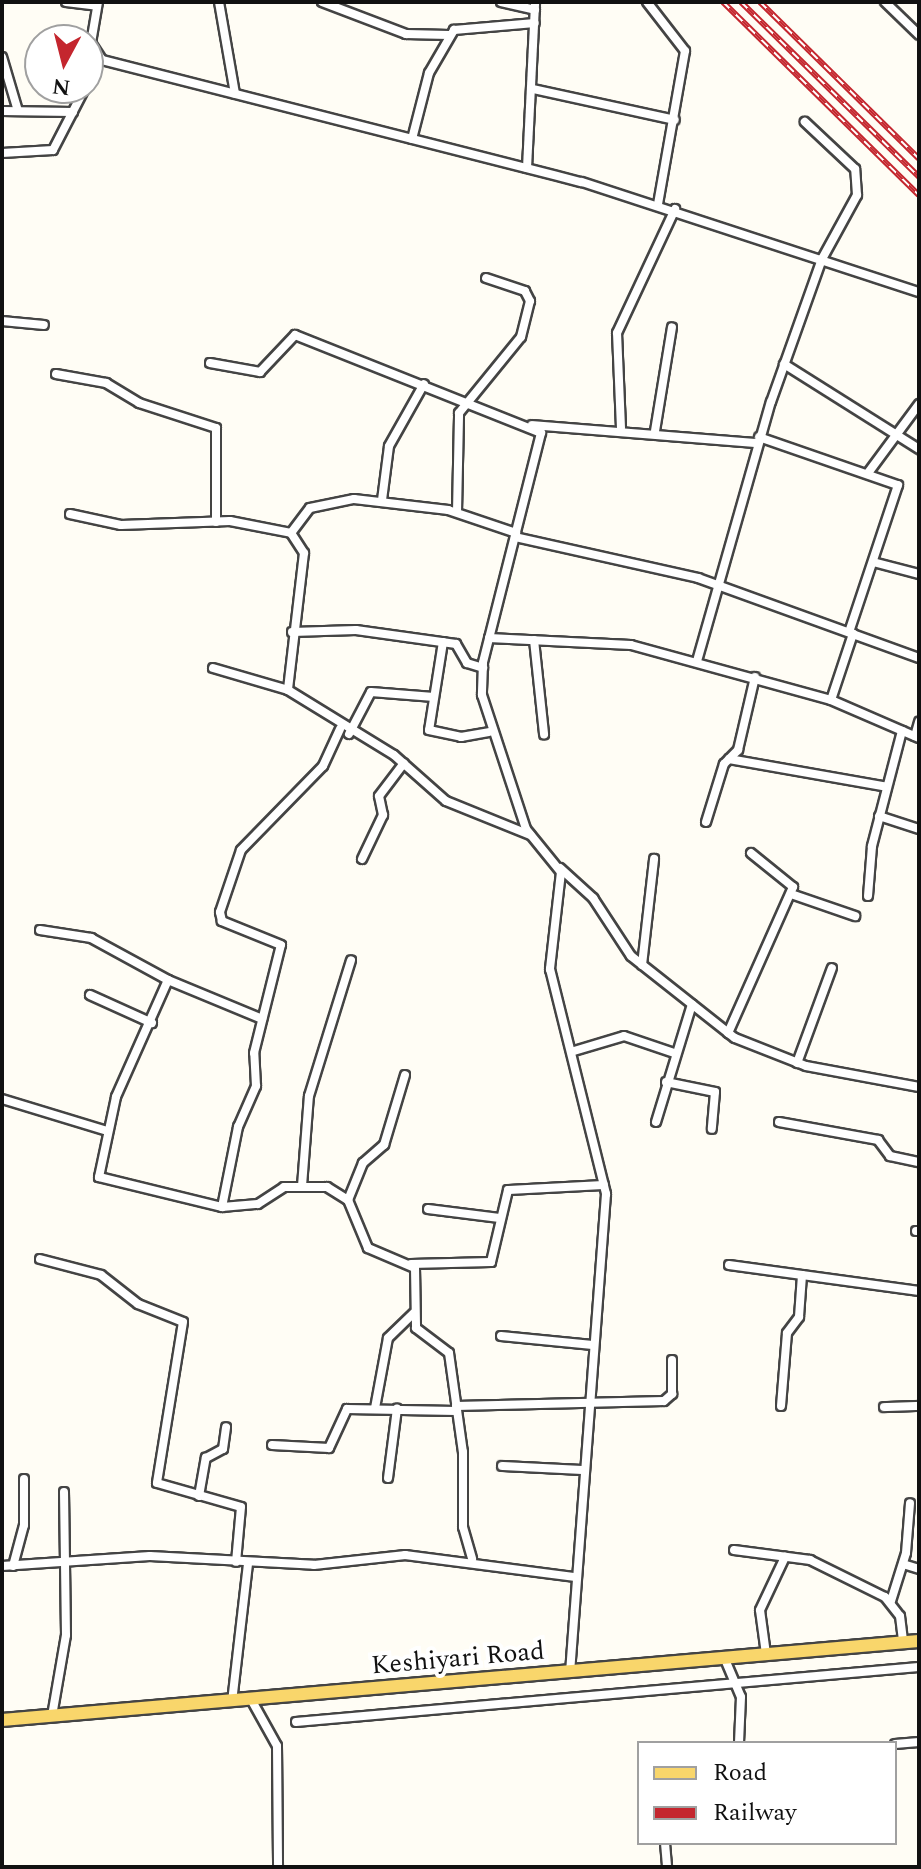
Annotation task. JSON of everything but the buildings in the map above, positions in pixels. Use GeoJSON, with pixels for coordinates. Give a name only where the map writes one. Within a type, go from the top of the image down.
{"type":"FeatureCollection","features":[{"type":"Feature","properties":{"kind":"main road","name":"Keshiyari Road"},"geometry":{"type":"LineString","coordinates":[[2,1720],[232,1703],[570,1670],[919,1641]]}},
{"type":"Feature","properties":{"kind":"street"},"geometry":{"type":"LineString","coordinates":[[66,2],[98,4],[97,24]]}},
{"type":"Feature","properties":{"kind":"street"},"geometry":{"type":"LineString","coordinates":[[219,2],[235,94]]}},
{"type":"Feature","properties":{"kind":"street"},"geometry":{"type":"LineString","coordinates":[[322,2],[406,34],[449,35]]}},
{"type":"Feature","properties":{"kind":"street"},"geometry":{"type":"LineString","coordinates":[[501,2],[535,6],[527,168]]}},
{"type":"Feature","properties":{"kind":"street"},"geometry":{"type":"LineString","coordinates":[[647,2],[685,51],[658,204]]}},
{"type":"Feature","properties":{"kind":"street"},"geometry":{"type":"LineString","coordinates":[[885,2],[919,35]]}},
{"type":"Feature","properties":{"kind":"street"},"geometry":{"type":"LineString","coordinates":[[412,139],[429,73],[449,35],[467,24],[535,23]]}},
{"type":"Feature","properties":{"kind":"street"},"geometry":{"type":"LineString","coordinates":[[2,57],[18,111]]}},
{"type":"Feature","properties":{"kind":"street"},"geometry":{"type":"LineString","coordinates":[[104,59],[658,204],[919,292]]}},
{"type":"Feature","properties":{"kind":"street"},"geometry":{"type":"LineString","coordinates":[[533,89],[675,120]]}},
{"type":"Feature","properties":{"kind":"street"},"geometry":{"type":"LineString","coordinates":[[2,153],[53,150],[77,104]]}},
{"type":"Feature","properties":{"kind":"street"},"geometry":{"type":"LineString","coordinates":[[2,111],[73,112]]}},
{"type":"Feature","properties":{"kind":"street"},"geometry":{"type":"LineString","coordinates":[[697,661],[713,583],[758,440],[822,259],[854,202],[858,176],[805,122]]}},
{"type":"Feature","properties":{"kind":"street"},"geometry":{"type":"LineString","coordinates":[[621,428],[616,339],[675,209]]}},
{"type":"Feature","properties":{"kind":"street"},"geometry":{"type":"LineString","coordinates":[[457,512],[458,420],[467,400],[521,337],[530,301],[525,291],[486,278]]}},
{"type":"Feature","properties":{"kind":"street"},"geometry":{"type":"LineString","coordinates":[[2,321],[44,325]]}},
{"type":"Feature","properties":{"kind":"street"},"geometry":{"type":"LineString","coordinates":[[655,431],[672,327]]}},
{"type":"Feature","properties":{"kind":"street"},"geometry":{"type":"LineString","coordinates":[[210,363],[260,372],[295,335],[532,425],[621,428],[758,440],[898,485],[831,700]]}},
{"type":"Feature","properties":{"kind":"street"},"geometry":{"type":"LineString","coordinates":[[784,364],[898,432],[919,449]]}},
{"type":"Feature","properties":{"kind":"street"},"geometry":{"type":"LineString","coordinates":[[56,374],[106,383],[139,403],[216,428],[216,522]]}},
{"type":"Feature","properties":{"kind":"street"},"geometry":{"type":"LineString","coordinates":[[382,500],[389,446],[424,384]]}},
{"type":"Feature","properties":{"kind":"street"},"geometry":{"type":"LineString","coordinates":[[868,473],[919,404]]}},
{"type":"Feature","properties":{"kind":"street"},"geometry":{"type":"LineString","coordinates":[[532,425],[541,437],[483,668],[489,732],[530,836],[583,887],[642,965],[728,1033],[797,1063],[919,1087]]}},
{"type":"Feature","properties":{"kind":"street"},"geometry":{"type":"LineString","coordinates":[[291,533],[310,508],[382,500],[457,512],[516,535],[713,583],[919,658]]}},
{"type":"Feature","properties":{"kind":"street"},"geometry":{"type":"LineString","coordinates":[[70,514],[121,525],[216,522],[291,533],[304,553],[292,632],[288,690]]}},
{"type":"Feature","properties":{"kind":"street"},"geometry":{"type":"LineString","coordinates":[[873,562],[919,574]]}},
{"type":"Feature","properties":{"kind":"street"},"geometry":{"type":"LineString","coordinates":[[292,632],[356,630],[443,642],[460,646],[467,663],[483,668]]}},
{"type":"Feature","properties":{"kind":"street"},"geometry":{"type":"LineString","coordinates":[[489,638],[617,643],[697,661],[831,700],[917,737],[919,722]]}},
{"type":"Feature","properties":{"kind":"street"},"geometry":{"type":"LineString","coordinates":[[534,640],[544,734]]}},
{"type":"Feature","properties":{"kind":"street"},"geometry":{"type":"LineString","coordinates":[[443,642],[432,731],[461,737],[489,732]]}},
{"type":"Feature","properties":{"kind":"street"},"geometry":{"type":"LineString","coordinates":[[213,668],[288,690],[345,731],[404,763],[459,808],[530,836]]}},
{"type":"Feature","properties":{"kind":"street"},"geometry":{"type":"LineString","coordinates":[[706,822],[729,759],[738,750],[755,677]]}},
{"type":"Feature","properties":{"kind":"street"},"geometry":{"type":"LineString","coordinates":[[222,1207],[238,1127],[256,1086],[262,1019],[281,945],[219,918],[252,835],[323,766],[371,692],[434,697]]}},
{"type":"Feature","properties":{"kind":"street"},"geometry":{"type":"LineString","coordinates":[[868,896],[879,816],[902,731]]}},
{"type":"Feature","properties":{"kind":"street"},"geometry":{"type":"LineString","coordinates":[[729,759],[887,787]]}},
{"type":"Feature","properties":{"kind":"street"},"geometry":{"type":"LineString","coordinates":[[362,859],[383,815],[379,796],[404,763]]}},
{"type":"Feature","properties":{"kind":"street"},"geometry":{"type":"LineString","coordinates":[[879,816],[919,829]]}},
{"type":"Feature","properties":{"kind":"street"},"geometry":{"type":"LineString","coordinates":[[728,1033],[791,894],[792,884],[751,853]]}},
{"type":"Feature","properties":{"kind":"street"},"geometry":{"type":"LineString","coordinates":[[642,965],[654,859]]}},
{"type":"Feature","properties":{"kind":"street"},"geometry":{"type":"LineString","coordinates":[[560,868],[550,969],[574,1051],[576,1079],[604,1185],[574,1577],[570,1670]]}},
{"type":"Feature","properties":{"kind":"street"},"geometry":{"type":"LineString","coordinates":[[791,894],[855,916]]}},
{"type":"Feature","properties":{"kind":"street"},"geometry":{"type":"LineString","coordinates":[[40,930],[91,938],[168,980],[262,1019]]}},
{"type":"Feature","properties":{"kind":"street"},"geometry":{"type":"LineString","coordinates":[[302,1186],[309,1096],[351,960]]}},
{"type":"Feature","properties":{"kind":"street"},"geometry":{"type":"LineString","coordinates":[[797,1063],[832,968]]}},
{"type":"Feature","properties":{"kind":"street"},"geometry":{"type":"LineString","coordinates":[[168,980],[107,1131],[98,1172],[104,1180],[222,1207],[258,1204],[302,1186],[327,1187],[348,1200]]}},
{"type":"Feature","properties":{"kind":"street"},"geometry":{"type":"LineString","coordinates":[[90,995],[152,1023]]}},
{"type":"Feature","properties":{"kind":"street"},"geometry":{"type":"LineString","coordinates":[[656,1122],[674,1053],[692,1004]]}},
{"type":"Feature","properties":{"kind":"street"},"geometry":{"type":"LineString","coordinates":[[574,1051],[624,1036],[674,1053]]}},
{"type":"Feature","properties":{"kind":"street"},"geometry":{"type":"LineString","coordinates":[[405,1075],[384,1145],[363,1163],[348,1200],[361,1242],[411,1264],[486,1266],[508,1190],[604,1185]]}},
{"type":"Feature","properties":{"kind":"street"},"geometry":{"type":"LineString","coordinates":[[666,1082],[715,1092],[712,1129]]}},
{"type":"Feature","properties":{"kind":"street"},"geometry":{"type":"LineString","coordinates":[[2,1099],[107,1131]]}},
{"type":"Feature","properties":{"kind":"street"},"geometry":{"type":"LineString","coordinates":[[779,1122],[872,1138],[890,1156],[919,1162]]}},
{"type":"Feature","properties":{"kind":"street"},"geometry":{"type":"LineString","coordinates":[[428,1209],[499,1218]]}},
{"type":"Feature","properties":{"kind":"street"},"geometry":{"type":"LineString","coordinates":[[40,1259],[101,1275],[138,1304],[183,1322],[157,1483],[241,1507],[236,1562]]}},
{"type":"Feature","properties":{"kind":"street"},"geometry":{"type":"LineString","coordinates":[[411,1264],[414,1313],[419,1333],[449,1353],[456,1408],[463,1527],[472,1559]]}},
{"type":"Feature","properties":{"kind":"street"},"geometry":{"type":"LineString","coordinates":[[729,1265],[919,1291]]}},
{"type":"Feature","properties":{"kind":"street"},"geometry":{"type":"LineString","coordinates":[[781,1406],[787,1333],[799,1317],[802,1275]]}},
{"type":"Feature","properties":{"kind":"street"},"geometry":{"type":"LineString","coordinates":[[375,1408],[388,1338],[414,1313]]}},
{"type":"Feature","properties":{"kind":"street"},"geometry":{"type":"LineString","coordinates":[[501,1336],[593,1345]]}},
{"type":"Feature","properties":{"kind":"street"},"geometry":{"type":"LineString","coordinates":[[272,1445],[329,1448],[342,1411],[664,1401],[672,1394],[672,1360]]}},
{"type":"Feature","properties":{"kind":"street"},"geometry":{"type":"LineString","coordinates":[[884,1407],[919,1406]]}},
{"type":"Feature","properties":{"kind":"street"},"geometry":{"type":"LineString","coordinates":[[388,1478],[397,1409]]}},
{"type":"Feature","properties":{"kind":"street"},"geometry":{"type":"LineString","coordinates":[[199,1496],[206,1458],[223,1449],[226,1427]]}},
{"type":"Feature","properties":{"kind":"street"},"geometry":{"type":"LineString","coordinates":[[502,1466],[583,1470]]}},
{"type":"Feature","properties":{"kind":"street"},"geometry":{"type":"LineString","coordinates":[[13,1566],[24,1525],[24,1479]]}},
{"type":"Feature","properties":{"kind":"street"},"geometry":{"type":"LineString","coordinates":[[52,1716],[66,1635],[62,1563],[64,1492]]}},
{"type":"Feature","properties":{"kind":"street"},"geometry":{"type":"LineString","coordinates":[[903,1642],[891,1601],[903,1564],[910,1503]]}},
{"type":"Feature","properties":{"kind":"street"},"geometry":{"type":"LineString","coordinates":[[734,1550],[816,1562],[891,1601]]}},
{"type":"Feature","properties":{"kind":"street"},"geometry":{"type":"LineString","coordinates":[[2,1566],[150,1556],[314,1565],[382,1554],[472,1559],[574,1577]]}},
{"type":"Feature","properties":{"kind":"street"},"geometry":{"type":"LineString","coordinates":[[766,1654],[760,1610],[785,1557]]}},
{"type":"Feature","properties":{"kind":"street"},"geometry":{"type":"LineString","coordinates":[[232,1703],[248,1563]]}},
{"type":"Feature","properties":{"kind":"street"},"geometry":{"type":"LineString","coordinates":[[903,1564],[919,1569]]}},
{"type":"Feature","properties":{"kind":"street"},"geometry":{"type":"LineString","coordinates":[[724,1657],[736,1683],[739,1741]]}},
{"type":"Feature","properties":{"kind":"street"},"geometry":{"type":"LineString","coordinates":[[296,1722],[919,1667]]}},
{"type":"Feature","properties":{"kind":"street"},"geometry":{"type":"LineString","coordinates":[[252,1701],[277,1746],[278,1867]]}},
{"type":"Feature","properties":{"kind":"street"},"geometry":{"type":"LineString","coordinates":[[897,1744],[919,1742]]}},
{"type":"Feature","properties":{"kind":"street"},"geometry":{"type":"LineString","coordinates":[[665,1845],[667,1867]]}},
{"type":"Feature","properties":{"kind":"railway"},"geometry":{"type":"LineString","coordinates":[[723,2],[919,195]]}},
{"type":"Feature","properties":{"kind":"railway"},"geometry":{"type":"LineString","coordinates":[[741,2],[919,177]]}},
{"type":"Feature","properties":{"kind":"railway"},"geometry":{"type":"LineString","coordinates":[[760,2],[919,159]]}}]}
